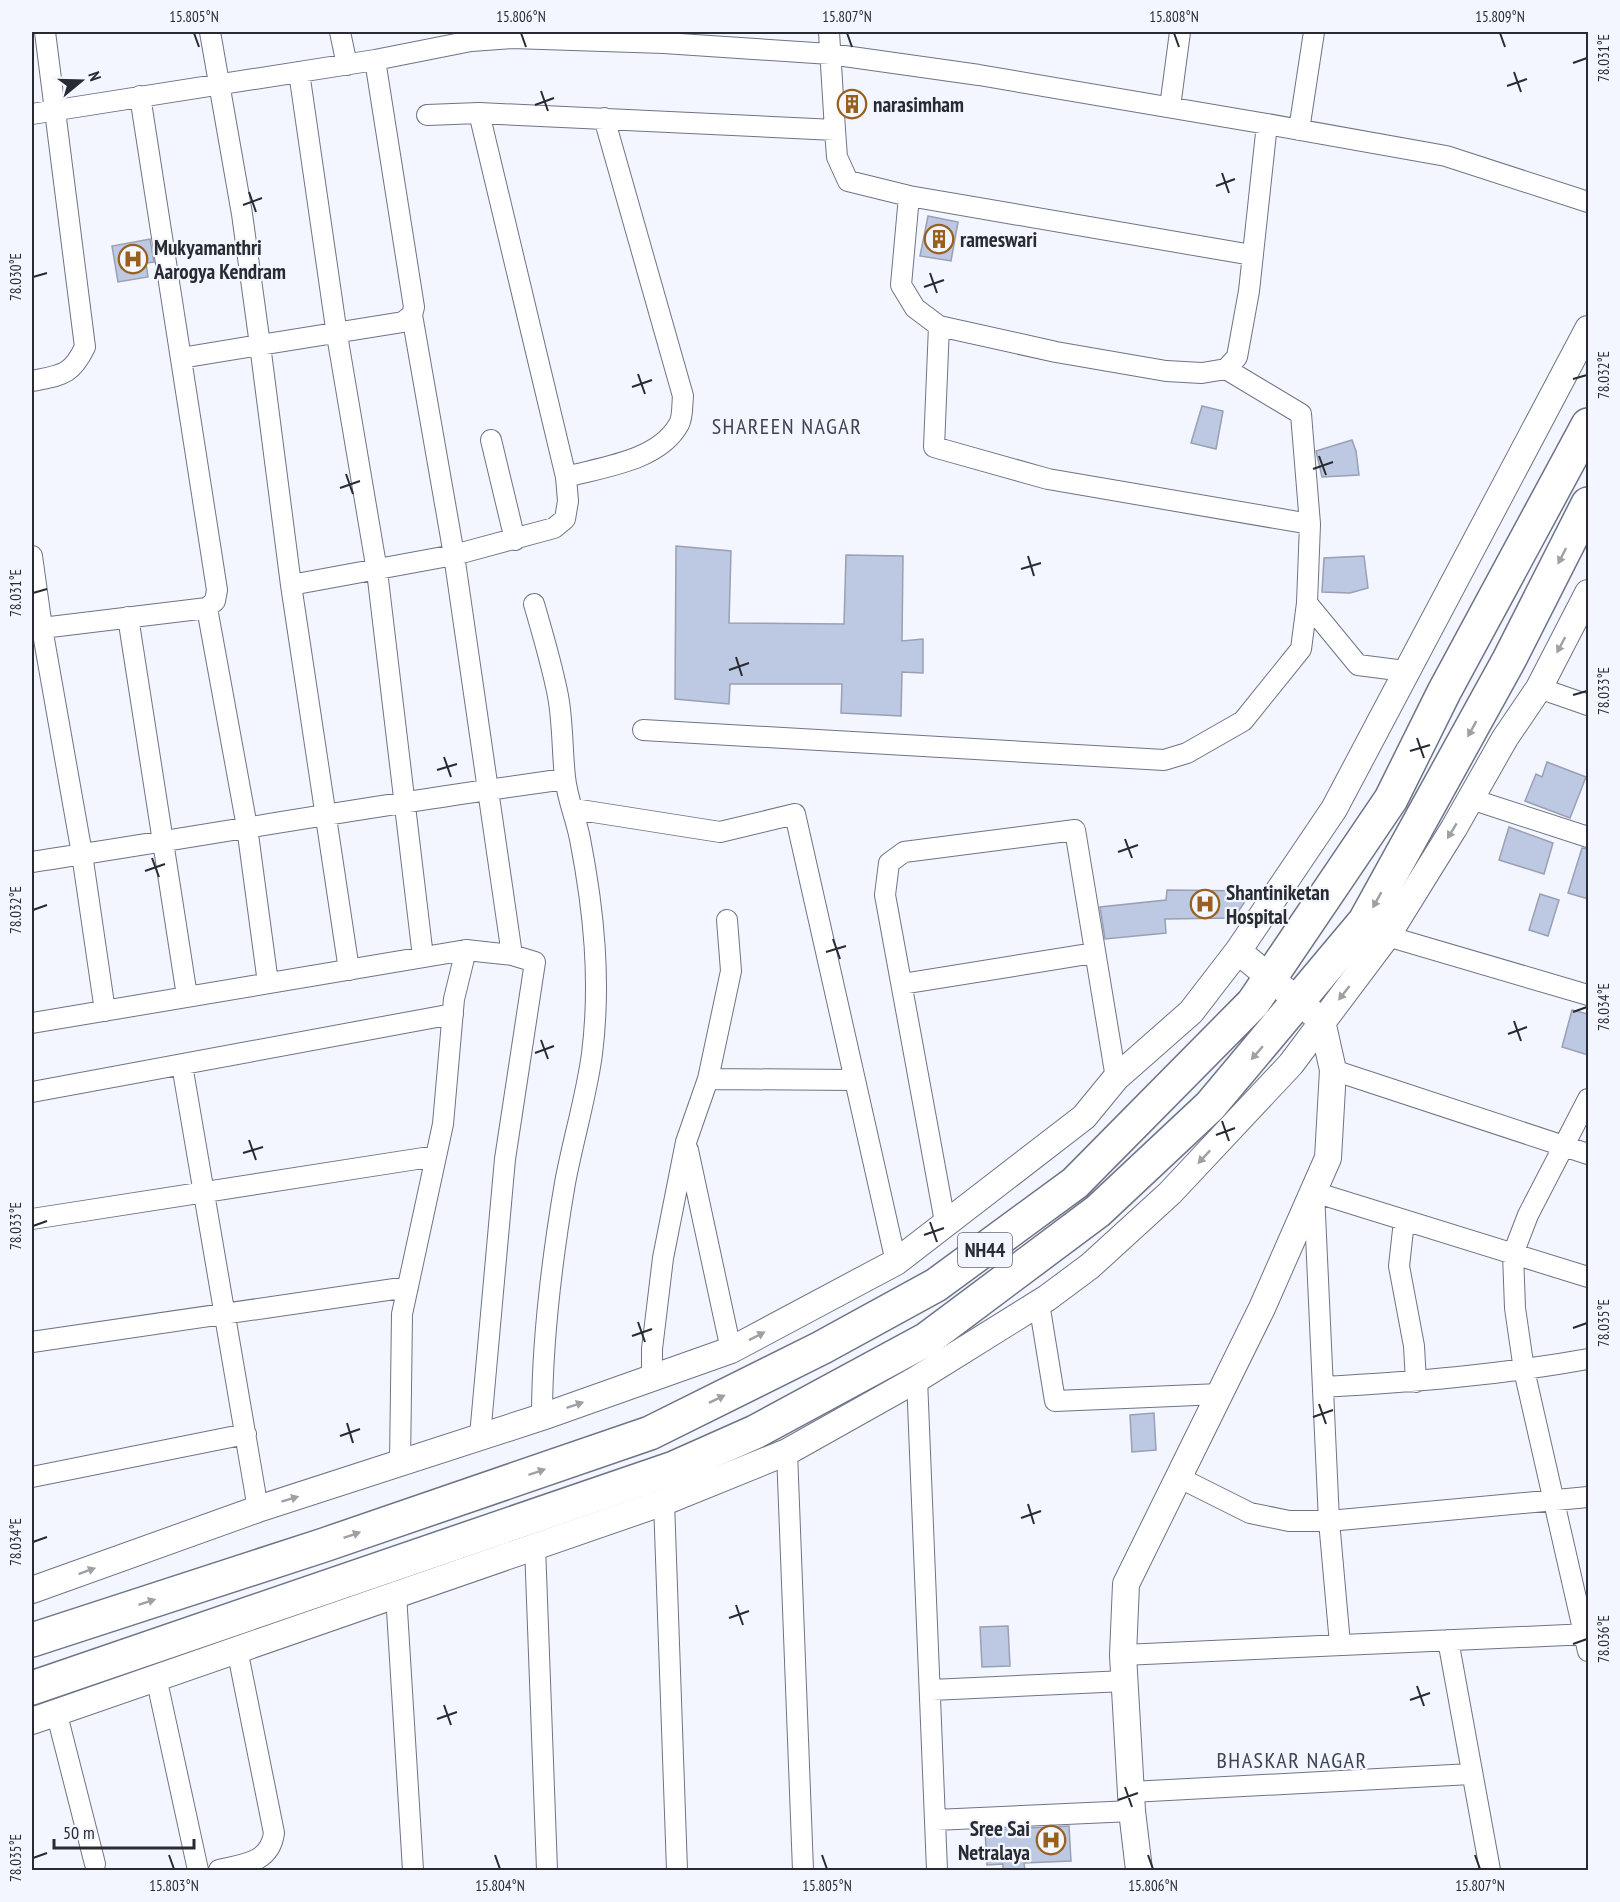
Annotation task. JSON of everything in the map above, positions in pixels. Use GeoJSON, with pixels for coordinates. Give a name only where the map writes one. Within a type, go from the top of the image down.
{"type":"FeatureCollection","features":[{"type":"Feature","properties":{"kind":"highway","name":"NH44"},"geometry":{"type":"LineString","coordinates":[[32,1640],[324,1545],[650,1433],[821,1348],[936,1285],[1075,1183],[1252,1003],[1391,799],[1444,692],[1588,425]]}},
{"type":"Feature","properties":{"kind":"highway","name":"NH44"},"geometry":{"type":"LineString","coordinates":[[32,1688],[674,1468],[776,1421],[927,1339],[1098,1211],[1311,1011],[1365,921],[1509,660],[1588,504]]}},
{"type":"Feature","properties":{"kind":"street"},"geometry":{"type":"LineString","coordinates":[[32,381],[64,375],[77,364],[85,347],[57,111],[45,32]]}},
{"type":"Feature","properties":{"kind":"street"},"geometry":{"type":"LineString","coordinates":[[210,32],[242,214],[291,585],[349,970]]}},
{"type":"Feature","properties":{"kind":"street"},"geometry":{"type":"LineString","coordinates":[[340,32],[347,65]]}},
{"type":"Feature","properties":{"kind":"street"},"geometry":{"type":"LineString","coordinates":[[829,32],[837,157],[848,181],[909,196],[1252,255]]}},
{"type":"Feature","properties":{"kind":"street"},"geometry":{"type":"LineString","coordinates":[[1170,107],[1180,32]]}},
{"type":"Feature","properties":{"kind":"street"},"geometry":{"type":"LineString","coordinates":[[1299,130],[1314,32]]}},
{"type":"Feature","properties":{"kind":"street"},"geometry":{"type":"LineString","coordinates":[[32,114],[375,60],[427,40],[511,35],[662,37],[830,54],[979,75],[1267,124],[1446,156],[1588,202]]}},
{"type":"Feature","properties":{"kind":"street"},"geometry":{"type":"LineString","coordinates":[[375,60],[414,307],[412,315],[454,555],[512,955]]}},
{"type":"Feature","properties":{"kind":"street"},"geometry":{"type":"LineString","coordinates":[[299,72],[337,335],[377,571],[423,957]]}},
{"type":"Feature","properties":{"kind":"street"},"geometry":{"type":"LineString","coordinates":[[37,628],[207,608],[215,601],[217,590],[140,96]]}},
{"type":"Feature","properties":{"kind":"street"},"geometry":{"type":"LineString","coordinates":[[427,115],[479,113],[835,130]]}},
{"type":"Feature","properties":{"kind":"street"},"geometry":{"type":"LineString","coordinates":[[291,585],[454,555],[554,528],[565,519],[568,501],[566,477],[479,113]]}},
{"type":"Feature","properties":{"kind":"street"},"geometry":{"type":"LineString","coordinates":[[566,477],[640,455],[663,445],[680,423],[682,396],[604,118]]}},
{"type":"Feature","properties":{"kind":"street"},"geometry":{"type":"LineString","coordinates":[[909,196],[901,285],[915,308],[939,326],[1056,352],[1166,371],[1202,373],[1226,369],[1237,357],[1252,255],[1267,124]]}},
{"type":"Feature","properties":{"kind":"street"},"geometry":{"type":"LineString","coordinates":[[181,358],[337,335],[402,322],[412,315]]}},
{"type":"Feature","properties":{"kind":"street"},"geometry":{"type":"LineString","coordinates":[[939,326],[934,447],[1048,479],[1310,524]]}},
{"type":"Feature","properties":{"kind":"street"},"geometry":{"type":"LineString","coordinates":[[32,1590],[258,1509],[542,1417],[731,1350],[896,1262],[1084,1117],[1116,1078],[1191,1012],[1238,951],[1334,809],[1405,671],[1588,330]]}},
{"type":"Feature","properties":{"kind":"street"},"geometry":{"type":"LineString","coordinates":[[643,730],[1164,760],[1187,753],[1243,721],[1301,649],[1307,603],[1310,524],[1301,414],[1226,369]]}},
{"type":"Feature","properties":{"kind":"street"},"geometry":{"type":"LineString","coordinates":[[491,440],[515,540]]}},
{"type":"Feature","properties":{"kind":"street"},"geometry":{"type":"LineString","coordinates":[[32,556],[37,628],[82,855],[105,1011]]}},
{"type":"Feature","properties":{"kind":"street"},"geometry":{"type":"LineString","coordinates":[[32,1721],[664,1502],[787,1452],[917,1379],[1039,1303],[1090,1266],[1170,1193],[1291,1064],[1311,1011],[1387,936],[1471,799],[1505,738],[1539,688],[1586,602]]}},
{"type":"Feature","properties":{"kind":"street"},"geometry":{"type":"LineString","coordinates":[[1307,603],[1358,665],[1405,671]]}},
{"type":"Feature","properties":{"kind":"street"},"geometry":{"type":"LineString","coordinates":[[534,604],[558,697],[565,779],[574,809],[595,928],[597,983],[592,1054],[581,1116],[565,1181],[556,1248],[542,1378],[542,1417]]}},
{"type":"Feature","properties":{"kind":"street"},"geometry":{"type":"LineString","coordinates":[[207,608],[247,827],[268,983]]}},
{"type":"Feature","properties":{"kind":"street"},"geometry":{"type":"LineString","coordinates":[[128,617],[187,996]]}},
{"type":"Feature","properties":{"kind":"street"},"geometry":{"type":"LineString","coordinates":[[1539,688],[1588,705]]}},
{"type":"Feature","properties":{"kind":"street"},"geometry":{"type":"LineString","coordinates":[[32,862],[404,802],[565,779]]}},
{"type":"Feature","properties":{"kind":"street"},"geometry":{"type":"LineString","coordinates":[[1471,799],[1588,837]]}},
{"type":"Feature","properties":{"kind":"street"},"geometry":{"type":"LineString","coordinates":[[574,809],[720,832],[795,814],[896,1262]]}},
{"type":"Feature","properties":{"kind":"street"},"geometry":{"type":"LineString","coordinates":[[945,1222],[885,895],[888,864],[903,852],[1075,830],[1116,1078]]}},
{"type":"Feature","properties":{"kind":"street"},"geometry":{"type":"LineString","coordinates":[[652,1379],[652,1349],[663,1258],[686,1142],[708,1079],[731,971],[727,920]]}},
{"type":"Feature","properties":{"kind":"street"},"geometry":{"type":"LineString","coordinates":[[1387,936],[1588,995]]}},
{"type":"Feature","properties":{"kind":"street"},"geometry":{"type":"LineString","coordinates":[[400,1464],[402,1314],[443,1124],[453,1014],[466,951]]}},
{"type":"Feature","properties":{"kind":"street"},"geometry":{"type":"LineString","coordinates":[[32,1023],[466,951],[512,955],[535,962],[505,1159],[480,1436]]}},
{"type":"Feature","properties":{"kind":"street"},"geometry":{"type":"LineString","coordinates":[[1139,1870],[1132,1801],[1123,1655],[1126,1584],[1262,1308],[1328,1158],[1333,1070],[1311,1011],[1238,951]]}},
{"type":"Feature","properties":{"kind":"street"},"geometry":{"type":"LineString","coordinates":[[902,984],[1094,953]]}},
{"type":"Feature","properties":{"kind":"street"},"geometry":{"type":"LineString","coordinates":[[32,1092],[453,1014]]}},
{"type":"Feature","properties":{"kind":"street"},"geometry":{"type":"LineString","coordinates":[[182,1065],[258,1509]]}},
{"type":"Feature","properties":{"kind":"street"},"geometry":{"type":"LineString","coordinates":[[1333,1070],[1588,1154]]}},
{"type":"Feature","properties":{"kind":"street"},"geometry":{"type":"LineString","coordinates":[[708,1079],[855,1080]]}},
{"type":"Feature","properties":{"kind":"street"},"geometry":{"type":"LineString","coordinates":[[1123,1655],[1448,1640],[1588,1640],[1524,1370],[1515,1308],[1513,1254],[1528,1215],[1588,1099]]}},
{"type":"Feature","properties":{"kind":"street"},"geometry":{"type":"LineString","coordinates":[[686,1142],[731,1350]]}},
{"type":"Feature","properties":{"kind":"street"},"geometry":{"type":"LineString","coordinates":[[32,1219],[436,1156]]}},
{"type":"Feature","properties":{"kind":"street"},"geometry":{"type":"LineString","coordinates":[[1314,1192],[1588,1277]]}},
{"type":"Feature","properties":{"kind":"street"},"geometry":{"type":"LineString","coordinates":[[1314,1192],[1329,1521],[1340,1644]]}},
{"type":"Feature","properties":{"kind":"street"},"geometry":{"type":"LineString","coordinates":[[1404,1221],[1399,1266],[1405,1308],[1414,1346],[1416,1382]]}},
{"type":"Feature","properties":{"kind":"street"},"geometry":{"type":"LineString","coordinates":[[32,1342],[408,1287]]}},
{"type":"Feature","properties":{"kind":"street"},"geometry":{"type":"LineString","coordinates":[[1039,1303],[1055,1401],[1220,1394]]}},
{"type":"Feature","properties":{"kind":"street"},"geometry":{"type":"LineString","coordinates":[[1323,1387],[1416,1382],[1524,1370],[1588,1359]]}},
{"type":"Feature","properties":{"kind":"street"},"geometry":{"type":"LineString","coordinates":[[917,1379],[937,1870]]}},
{"type":"Feature","properties":{"kind":"street"},"geometry":{"type":"LineString","coordinates":[[32,1477],[246,1434]]}},
{"type":"Feature","properties":{"kind":"street"},"geometry":{"type":"LineString","coordinates":[[787,1452],[803,1870]]}},
{"type":"Feature","properties":{"kind":"street"},"geometry":{"type":"LineString","coordinates":[[1178,1477],[1250,1513],[1289,1521],[1329,1521],[1588,1497]]}},
{"type":"Feature","properties":{"kind":"street"},"geometry":{"type":"LineString","coordinates":[[664,1502],[677,1870]]}},
{"type":"Feature","properties":{"kind":"street"},"geometry":{"type":"LineString","coordinates":[[535,1546],[547,1870]]}},
{"type":"Feature","properties":{"kind":"street"},"geometry":{"type":"LineString","coordinates":[[396,1594],[413,1870]]}},
{"type":"Feature","properties":{"kind":"street"},"geometry":{"type":"LineString","coordinates":[[1448,1640],[1490,1870]]}},
{"type":"Feature","properties":{"kind":"street"},"geometry":{"type":"LineString","coordinates":[[219,1870],[265,1857],[272,1845],[274,1833],[237,1649]]}},
{"type":"Feature","properties":{"kind":"street"},"geometry":{"type":"LineString","coordinates":[[156,1677],[198,1870]]}},
{"type":"Feature","properties":{"kind":"street"},"geometry":{"type":"LineString","coordinates":[[931,1690],[1125,1681]]}},
{"type":"Feature","properties":{"kind":"street"},"geometry":{"type":"LineString","coordinates":[[56,1712],[95,1864]]}},
{"type":"Feature","properties":{"kind":"street"},"geometry":{"type":"LineString","coordinates":[[935,1820],[1132,1801],[1472,1774]]}},
{"type":"Feature","properties":{"kind":"building","name":"rameswari"},"geometry":{"type":"Polygon","coordinates":[[[928,216],[958,222],[951,261],[920,256],[928,216]]]}},
{"type":"Feature","properties":{"kind":"building"},"geometry":{"type":"Polygon","coordinates":[[[150,239],[154,262],[146,263],[148,277],[118,282],[112,246],[150,239]]]}},
{"type":"Feature","properties":{"kind":"building"},"geometry":{"type":"Polygon","coordinates":[[[1202,406],[1223,411],[1216,449],[1191,443],[1202,406]]]}},
{"type":"Feature","properties":{"kind":"building"},"geometry":{"type":"Polygon","coordinates":[[[1352,440],[1359,475],[1322,477],[1316,451],[1352,440]]]}},
{"type":"Feature","properties":{"kind":"building"},"geometry":{"type":"Polygon","coordinates":[[[676,546],[731,551],[729,623],[844,624],[846,555],[903,556],[902,641],[923,639],[923,673],[902,672],[901,716],[841,713],[842,684],[730,684],[729,704],[675,699],[676,546]]]}},
{"type":"Feature","properties":{"kind":"building"},"geometry":{"type":"Polygon","coordinates":[[[1364,556],[1368,588],[1350,593],[1322,592],[1324,558],[1364,556]]]}},
{"type":"Feature","properties":{"kind":"building"},"geometry":{"type":"Polygon","coordinates":[[[1547,762],[1586,777],[1570,818],[1525,801],[1536,774],[1542,777],[1547,762]]]}},
{"type":"Feature","properties":{"kind":"building"},"geometry":{"type":"Polygon","coordinates":[[[1509,827],[1553,843],[1544,874],[1499,860],[1509,827]]]}},
{"type":"Feature","properties":{"kind":"building"},"geometry":{"type":"Polygon","coordinates":[[[1582,848],[1588,849],[1588,899],[1568,893],[1582,848]]]}},
{"type":"Feature","properties":{"kind":"building"},"geometry":{"type":"Polygon","coordinates":[[[1167,890],[1252,891],[1234,918],[1165,919],[1166,933],[1105,939],[1100,907],[1166,900],[1167,890]]]}},
{"type":"Feature","properties":{"kind":"building"},"geometry":{"type":"Polygon","coordinates":[[[1540,894],[1559,900],[1548,936],[1529,930],[1540,894]]]}},
{"type":"Feature","properties":{"kind":"building"},"geometry":{"type":"Polygon","coordinates":[[[1572,1010],[1588,1014],[1588,1055],[1562,1047],[1572,1010]]]}},
{"type":"Feature","properties":{"kind":"building"},"geometry":{"type":"Polygon","coordinates":[[[1154,1413],[1156,1450],[1132,1452],[1130,1415],[1154,1413]]]}},
{"type":"Feature","properties":{"kind":"building"},"geometry":{"type":"Polygon","coordinates":[[[1008,1626],[1010,1666],[982,1667],[980,1627],[1008,1626]]]}},
{"type":"Feature","properties":{"kind":"building"},"geometry":{"type":"Polygon","coordinates":[[[1069,1826],[1071,1861],[1024,1863],[1025,1870],[1003,1870],[1003,1864],[987,1865],[985,1830],[1069,1826]]]}},
{"type":"Feature","properties":{"kind":"place","name":"narasimham"},"geometry":{"type":"Point","coordinates":[852,104]}},
{"type":"Feature","properties":{"kind":"place","name":"rameswari"},"geometry":{"type":"Point","coordinates":[939,239]}},
{"type":"Feature","properties":{"kind":"place","name":"Mukyamanthri Aarogya Kendram"},"geometry":{"type":"Point","coordinates":[133,259]}},
{"type":"Feature","properties":{"kind":"place","name":"Shantiniketan Hospital"},"geometry":{"type":"Point","coordinates":[1205,904]}},
{"type":"Feature","properties":{"kind":"place","name":"Sree Sai Netralaya"},"geometry":{"type":"Point","coordinates":[1051,1840]}},
{"type":"Feature","properties":{"kind":"district","name":"SHAREEN NAGAR"},"geometry":{"type":"Point","coordinates":[787,426]}},
{"type":"Feature","properties":{"kind":"district","name":"BHASKAR NAGAR"},"geometry":{"type":"Point","coordinates":[1292,1760]}}]}
